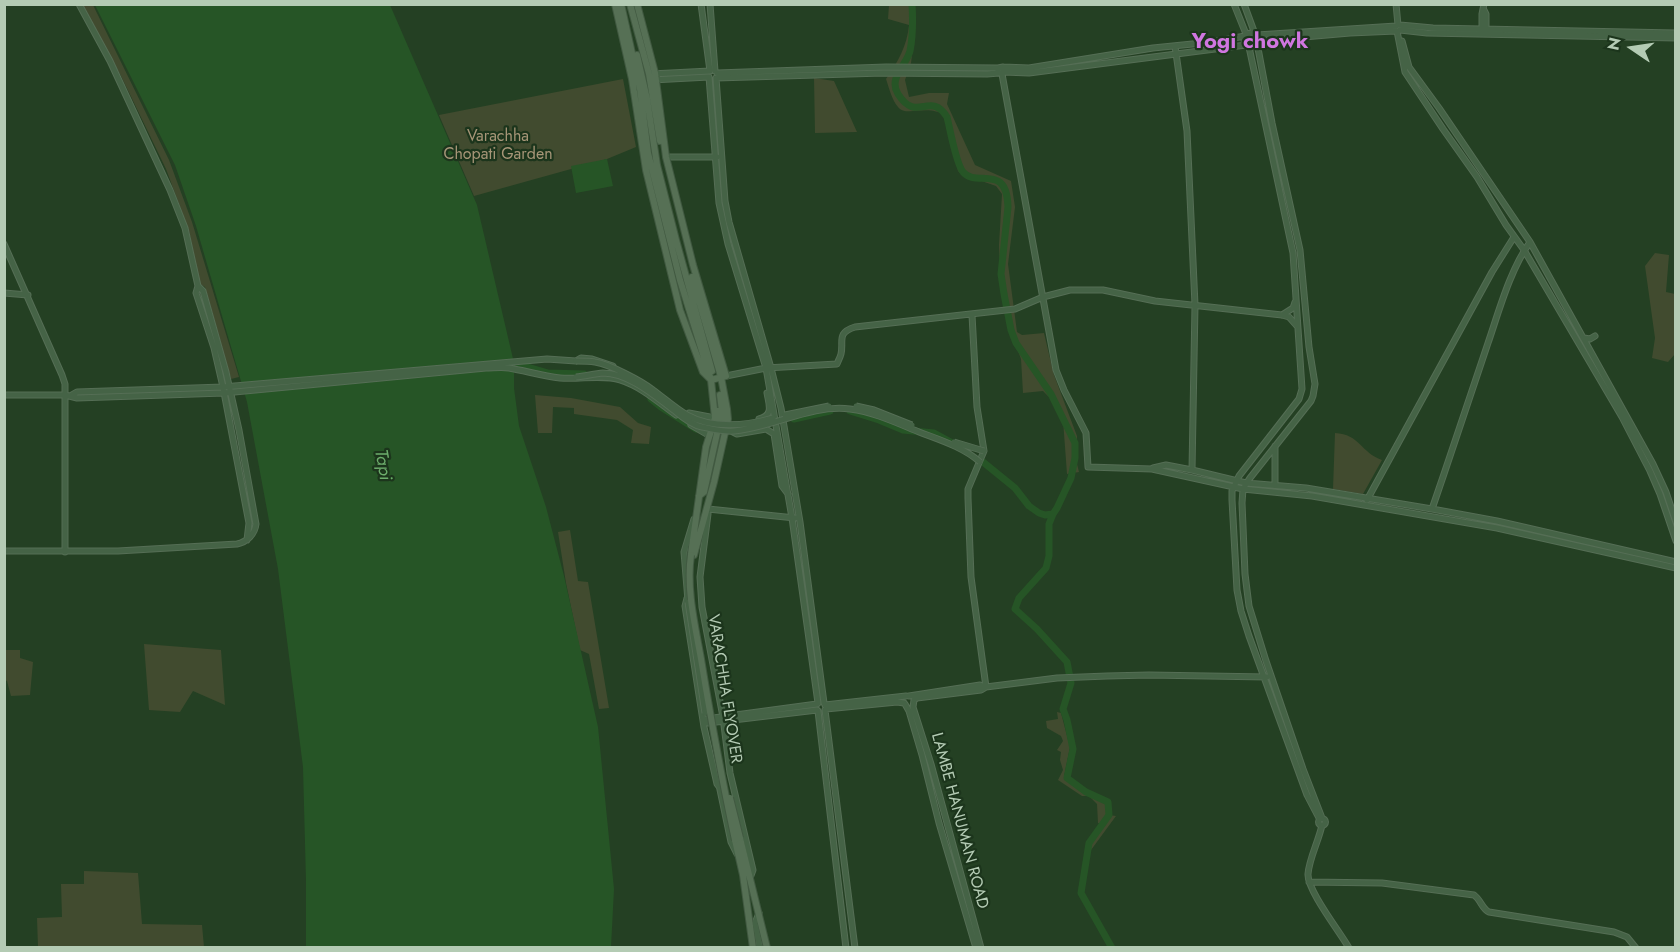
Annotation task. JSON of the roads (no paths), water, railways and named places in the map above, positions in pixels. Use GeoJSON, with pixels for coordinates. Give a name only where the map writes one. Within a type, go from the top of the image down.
{"type":"FeatureCollection","features":[{"type":"Feature","properties":{"kind":"main road"},"geometry":{"type":"LineString","coordinates":[[615,4],[632,80],[646,170],[680,310],[703,372],[718,378]]}},
{"type":"Feature","properties":{"kind":"main road"},"geometry":{"type":"LineString","coordinates":[[621,4],[640,89],[650,160],[680,280],[718,378],[716,418],[706,447],[699,496]]}},
{"type":"Feature","properties":{"kind":"main road"},"geometry":{"type":"LineString","coordinates":[[637,4],[643,50],[653,77],[663,161],[718,378],[720,420],[704,492],[699,496]]}},
{"type":"Feature","properties":{"kind":"main road"},"geometry":{"type":"LineString","coordinates":[[631,8],[640,28],[653,77],[666,157],[718,378],[724,417],[707,494],[708,504]]}},
{"type":"Feature","properties":{"kind":"main road"},"geometry":{"type":"LineString","coordinates":[[643,50],[641,58],[663,173],[695,301],[727,409],[728,420],[708,504]]}},
{"type":"Feature","properties":{"kind":"main road","name":"VARACHHA FLYOVER"},"geometry":{"type":"LineString","coordinates":[[699,496],[689,579],[698,640],[723,786],[750,878],[767,948]]}},
{"type":"Feature","properties":{"kind":"main road","name":"VARACHHA FLYOVER"},"geometry":{"type":"LineString","coordinates":[[692,555],[708,504]]}},
{"type":"Feature","properties":{"kind":"main road","name":"VARACHHA FLYOVER"},"geometry":{"type":"LineString","coordinates":[[738,839],[753,948]]}},
{"type":"Feature","properties":{"kind":"street"},"geometry":{"type":"LineString","coordinates":[[4,551],[118,551],[237,544],[247,540],[254,532],[256,524],[239,430],[229,389],[214,348],[205,311],[203,291],[198,286],[185,228],[170,190],[110,61],[79,4]]}},
{"type":"Feature","properties":{"kind":"street"},"geometry":{"type":"LineString","coordinates":[[701,4],[713,74],[722,157],[724,201],[766,369],[810,633],[855,948]]}},
{"type":"Feature","properties":{"kind":"street"},"geometry":{"type":"LineString","coordinates":[[710,4],[714,157],[719,203],[723,225],[780,408],[799,518],[810,633]]}},
{"type":"Feature","properties":{"kind":"street"},"geometry":{"type":"LineString","coordinates":[[1234,4],[1245,35],[1244,41],[1293,253],[1302,389],[1301,394],[1236,480],[1232,500],[1237,590],[1241,611],[1265,678],[1321,821],[1308,874],[1309,882],[1348,948]]}},
{"type":"Feature","properties":{"kind":"street"},"geometry":{"type":"LineString","coordinates":[[1244,4],[1257,38],[1272,123],[1300,249],[1309,347],[1315,384],[1312,398],[1243,489],[1246,588],[1253,622],[1272,676],[1282,718]]}},
{"type":"Feature","properties":{"kind":"street"},"geometry":{"type":"LineString","coordinates":[[1396,4],[1405,72],[1524,250],[1622,417],[1650,471],[1676,541]]}},
{"type":"Feature","properties":{"kind":"street"},"geometry":{"type":"LineString","coordinates":[[1484,7],[1482,14],[1484,31]]}},
{"type":"Feature","properties":{"kind":"street"},"geometry":{"type":"LineString","coordinates":[[1398,28],[1409,67],[1530,242],[1603,371],[1653,464],[1676,522]]}},
{"type":"Feature","properties":{"kind":"street"},"geometry":{"type":"LineString","coordinates":[[1001,71],[1153,48],[1212,42],[1250,32],[1257,38],[1398,28],[1433,28],[1676,38]]}},
{"type":"Feature","properties":{"kind":"street"},"geometry":{"type":"LineString","coordinates":[[1484,31],[1676,33]]}},
{"type":"Feature","properties":{"kind":"street"},"geometry":{"type":"LineString","coordinates":[[653,77],[886,67],[908,70],[1001,71],[1029,74],[1254,46],[1257,38]]}},
{"type":"Feature","properties":{"kind":"street"},"geometry":{"type":"LineString","coordinates":[[1175,46],[1187,131],[1195,305],[1192,470]]}},
{"type":"Feature","properties":{"kind":"street"},"geometry":{"type":"LineString","coordinates":[[713,74],[883,73],[908,70]]}},
{"type":"Feature","properties":{"kind":"street"},"geometry":{"type":"LineString","coordinates":[[1001,71],[1056,370],[1086,433],[1088,467],[1152,469],[1243,489],[1432,509],[1497,521],[1676,562]]}},
{"type":"Feature","properties":{"kind":"street"},"geometry":{"type":"LineString","coordinates":[[666,157],[722,157]]}},
{"type":"Feature","properties":{"kind":"street"},"geometry":{"type":"LineString","coordinates":[[1367,502],[1492,272],[1514,237]]}},
{"type":"Feature","properties":{"kind":"street"},"geometry":{"type":"LineString","coordinates":[[1432,509],[1495,324],[1524,250],[1530,242]]}},
{"type":"Feature","properties":{"kind":"street"},"geometry":{"type":"LineString","coordinates":[[4,244],[65,384],[67,395],[65,552]]}},
{"type":"Feature","properties":{"kind":"street"},"geometry":{"type":"LineString","coordinates":[[718,378],[766,369],[837,364],[841,353],[841,339],[849,328],[1005,311],[1070,290],[1103,290],[1155,301],[1282,315],[1289,317],[1298,327]]}},
{"type":"Feature","properties":{"kind":"street"},"geometry":{"type":"LineString","coordinates":[[4,293],[28,295]]}},
{"type":"Feature","properties":{"kind":"street"},"geometry":{"type":"LineString","coordinates":[[1282,315],[1293,308],[1296,299]]}},
{"type":"Feature","properties":{"kind":"street"},"geometry":{"type":"LineString","coordinates":[[972,315],[977,406],[984,451],[968,489],[968,498],[971,577],[986,687]]}},
{"type":"Feature","properties":{"kind":"street"},"geometry":{"type":"LineString","coordinates":[[1584,338],[1590,339],[1595,336]]}},
{"type":"Feature","properties":{"kind":"street"},"geometry":{"type":"LineString","coordinates":[[576,361],[587,358],[606,362],[652,386],[686,412],[716,418]]}},
{"type":"Feature","properties":{"kind":"street"},"geometry":{"type":"LineString","coordinates":[[229,389],[503,363],[547,360],[595,362],[651,388],[686,415],[734,429],[807,409],[847,405],[874,410],[964,446],[984,451]]}},
{"type":"Feature","properties":{"kind":"street"},"geometry":{"type":"LineString","coordinates":[[4,395],[67,395],[77,392],[148,393],[229,389],[486,368],[509,368],[562,378],[605,373],[617,375],[646,389],[686,420],[699,427],[734,429],[760,426],[829,409],[849,408],[873,414],[958,447],[980,462]]}},
{"type":"Feature","properties":{"kind":"street"},"geometry":{"type":"LineString","coordinates":[[734,429],[737,423],[766,417],[769,413],[766,369]]}},
{"type":"Feature","properties":{"kind":"street"},"geometry":{"type":"LineString","coordinates":[[1597,376],[1603,371]]}},
{"type":"Feature","properties":{"kind":"street"},"geometry":{"type":"LineString","coordinates":[[576,377],[622,380],[646,392],[660,404],[710,436]]}},
{"type":"Feature","properties":{"kind":"street"},"geometry":{"type":"LineString","coordinates":[[1301,394],[1312,398]]}},
{"type":"Feature","properties":{"kind":"street"},"geometry":{"type":"LineString","coordinates":[[734,429],[737,434],[766,429],[774,434],[782,486],[788,495]]}},
{"type":"Feature","properties":{"kind":"street"},"geometry":{"type":"LineString","coordinates":[[1275,446],[1275,484]]}},
{"type":"Feature","properties":{"kind":"street"},"geometry":{"type":"LineString","coordinates":[[1152,469],[1166,465],[1246,483],[1322,490],[1367,502],[1676,568]]}},
{"type":"Feature","properties":{"kind":"street"},"geometry":{"type":"LineString","coordinates":[[750,878],[753,870],[730,773],[723,718],[702,607],[700,577],[708,504],[799,518]]}},
{"type":"Feature","properties":{"kind":"street"},"geometry":{"type":"LineString","coordinates":[[697,510],[684,552],[687,600],[706,718],[730,842],[739,858]]}},
{"type":"Feature","properties":{"kind":"street"},"geometry":{"type":"LineString","coordinates":[[687,600],[685,606],[705,734],[717,784],[720,788]]}},
{"type":"Feature","properties":{"kind":"street"},"geometry":{"type":"LineString","coordinates":[[692,650],[710,648]]}},
{"type":"Feature","properties":{"kind":"street"},"geometry":{"type":"LineString","coordinates":[[706,718],[909,698],[980,685],[986,687],[1057,678],[1149,675],[1265,678],[1272,676]]}},
{"type":"Feature","properties":{"kind":"street"},"geometry":{"type":"LineString","coordinates":[[821,707],[897,702],[910,705],[909,698]]}},
{"type":"Feature","properties":{"kind":"street","name":"LAMBE HANUMAN ROAD"},"geometry":{"type":"LineString","coordinates":[[909,698],[981,948]]}},
{"type":"Feature","properties":{"kind":"street"},"geometry":{"type":"LineString","coordinates":[[904,704],[909,711],[922,755],[939,823],[976,948]]}},
{"type":"Feature","properties":{"kind":"street"},"geometry":{"type":"LineString","coordinates":[[821,707],[846,948]]}},
{"type":"Feature","properties":{"kind":"street"},"geometry":{"type":"LineString","coordinates":[[1309,882],[1382,883],[1474,895],[1489,912],[1614,932],[1627,937],[1636,948]]}},
{"type":"Feature","properties":{"kind":"street"},"geometry":{"type":"LineString","coordinates":[[759,913],[755,923],[759,948]]}},
{"type":"Feature","properties":{"kind":"street"},"geometry":{"type":"LineString","coordinates":[[748,918],[754,924],[759,948]]}},
{"type":"Feature","properties":{"kind":"street"},"geometry":{"type":"LineString","coordinates":[[843,928],[853,927]]}},
{"type":"Feature","properties":{"kind":"water","name":"Tapi"},"geometry":{"type":"Polygon","coordinates":[[[95,5],[390,5],[477,205],[514,363],[514,388],[519,426],[546,507],[598,727],[614,889],[611,947],[306,947],[303,767],[278,569],[247,402],[196,226],[175,165],[95,5]]]}},
{"type":"Feature","properties":{"kind":"water"},"geometry":{"type":"Polygon","coordinates":[[[607,159],[613,186],[576,193],[571,166],[607,159]]]}},
{"type":"Feature","properties":{"kind":"waterway"},"geometry":{"type":"LineString","coordinates":[[912,4],[910,51],[896,77],[895,88],[905,102],[911,106],[935,106],[941,109],[947,117],[963,172],[975,178],[997,180],[1002,185],[1008,207],[1001,274],[1011,330],[1016,343],[1051,394],[1075,443],[1071,478],[1053,514],[1045,515],[1029,506],[1015,488],[983,462]]}},
{"type":"Feature","properties":{"kind":"waterway"},"geometry":{"type":"LineString","coordinates":[[514,363],[548,373],[584,374]]}},
{"type":"Feature","properties":{"kind":"waterway"},"geometry":{"type":"LineString","coordinates":[[651,399],[696,429]]}},
{"type":"Feature","properties":{"kind":"waterway"},"geometry":{"type":"LineString","coordinates":[[794,419],[830,411]]}},
{"type":"Feature","properties":{"kind":"waterway"},"geometry":{"type":"LineString","coordinates":[[850,411],[903,430],[934,433],[958,446]]}},
{"type":"Feature","properties":{"kind":"waterway"},"geometry":{"type":"LineString","coordinates":[[1053,514],[1049,524],[1049,556],[1046,568],[1019,598],[1015,609],[1067,662],[1071,683],[1063,709],[1073,749],[1067,778],[1086,792],[1108,802],[1109,815],[1089,843],[1081,893],[1112,948]]}},
{"type":"Feature","properties":{"kind":"district","name":"Yogi chowk"},"geometry":{"type":"Point","coordinates":[1250,43]}},
{"type":"Feature","properties":{"kind":"park label","name":"Varachha Chopati Garden"},"geometry":{"type":"Point","coordinates":[498,146]}}]}
